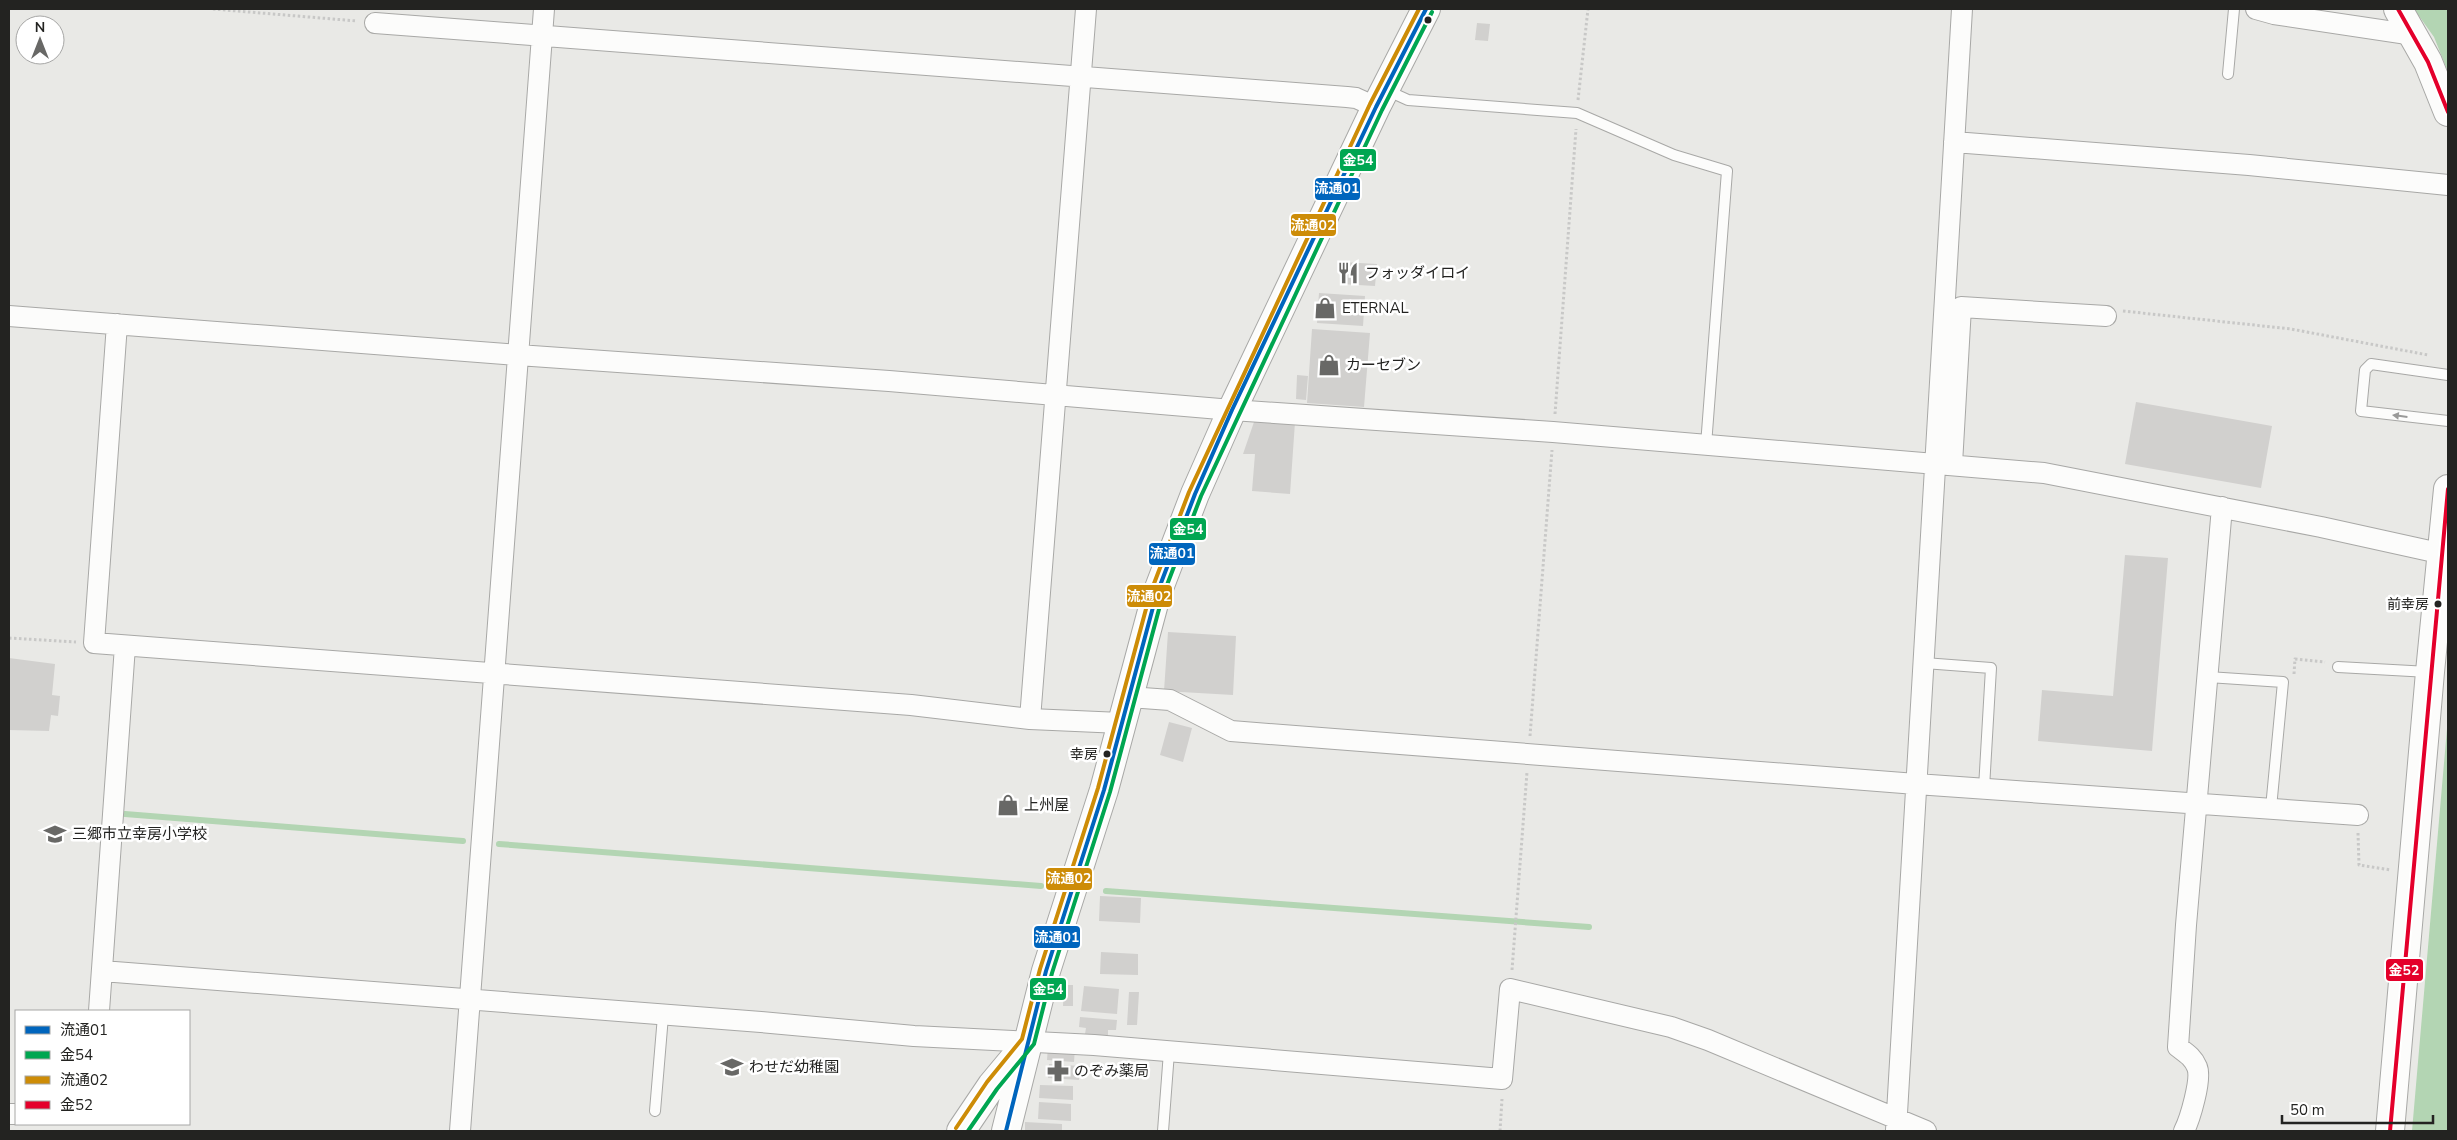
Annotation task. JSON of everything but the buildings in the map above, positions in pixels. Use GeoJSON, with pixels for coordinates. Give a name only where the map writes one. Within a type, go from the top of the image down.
{"type":"FeatureCollection","features":[{"type":"Feature","properties":{"kind":"main road"},"geometry":{"type":"LineString","coordinates":[[1006,1131],[1046,971],[1090,839],[1156,596],[1195,494],[1232,410],[1380,98],[1426,9]]}},
{"type":"Feature","properties":{"kind":"main road"},"geometry":{"type":"LineString","coordinates":[[2398,9],[2414,35],[2446,101]]}},
{"type":"Feature","properties":{"kind":"main road"},"geometry":{"type":"LineString","coordinates":[[2390,1131],[2430,672],[2445,554],[2448,489]]}},
{"type":"Feature","properties":{"kind":"main road"},"geometry":{"type":"LineString","coordinates":[[961,1131],[992,1085],[1028,1042]]}},
{"type":"Feature","properties":{"kind":"street"},"geometry":{"type":"LineString","coordinates":[[460,1131],[544,9]]}},
{"type":"Feature","properties":{"kind":"street"},"geometry":{"type":"LineString","coordinates":[[1030,719],[1086,9]]}},
{"type":"Feature","properties":{"kind":"street"},"geometry":{"type":"LineString","coordinates":[[1896,1125],[1924,663],[1943,463],[1951,342],[1954,142],[1962,9]]}},
{"type":"Feature","properties":{"kind":"street"},"geometry":{"type":"LineString","coordinates":[[2256,9],[2274,14],[2414,35]]}},
{"type":"Feature","properties":{"kind":"street"},"geometry":{"type":"LineString","coordinates":[[375,23],[1356,98],[1380,98]]}},
{"type":"Feature","properties":{"kind":"street"},"geometry":{"type":"LineString","coordinates":[[1954,142],[2248,165],[2448,185]]}},
{"type":"Feature","properties":{"kind":"street"},"geometry":{"type":"LineString","coordinates":[[1951,342],[1961,307],[2106,316]]}},
{"type":"Feature","properties":{"kind":"street"},"geometry":{"type":"LineString","coordinates":[[9,316],[518,355],[879,380],[1232,410],[1553,432],[1943,463],[2044,473],[2222,507],[2445,554]]}},
{"type":"Feature","properties":{"kind":"street"},"geometry":{"type":"LineString","coordinates":[[117,324],[94,643],[494,675],[911,705],[1030,719],[1125,710],[1170,700],[1231,732],[1916,784],[2358,815]]}},
{"type":"Feature","properties":{"kind":"street"},"geometry":{"type":"LineString","coordinates":[[2184,1131],[2194,1104],[2198,1068],[2190,1056],[2178,1047],[2196,803],[2222,507]]}},
{"type":"Feature","properties":{"kind":"street"},"geometry":{"type":"LineString","coordinates":[[99,1010],[125,646]]}},
{"type":"Feature","properties":{"kind":"street"},"geometry":{"type":"LineString","coordinates":[[102,972],[914,1036],[1169,1052],[1502,1079],[1510,989],[1671,1027],[1708,1040],[1896,1125],[1926,1131]]}},
{"type":"Feature","properties":{"kind":"lane"},"geometry":{"type":"LineString","coordinates":[[2228,74],[2234,9]]}},
{"type":"Feature","properties":{"kind":"lane"},"geometry":{"type":"LineString","coordinates":[[1380,98],[1577,113],[1674,155],[1727,171],[1706,445]]}},
{"type":"Feature","properties":{"kind":"lane"},"geometry":{"type":"LineString","coordinates":[[2448,375],[2371,364],[2365,370],[2361,411],[2448,421]]}},
{"type":"Feature","properties":{"kind":"lane"},"geometry":{"type":"LineString","coordinates":[[1924,663],[1992,668],[1984,788]]}},
{"type":"Feature","properties":{"kind":"lane"},"geometry":{"type":"LineString","coordinates":[[2338,667],[2430,672]]}},
{"type":"Feature","properties":{"kind":"lane"},"geometry":{"type":"LineString","coordinates":[[2208,677],[2284,682],[2272,808]]}},
{"type":"Feature","properties":{"kind":"lane"},"geometry":{"type":"LineString","coordinates":[[655,1110],[663,1016]]}},
{"type":"Feature","properties":{"kind":"lane"},"geometry":{"type":"LineString","coordinates":[[1163,1131],[1169,1052]]}},
{"type":"Feature","properties":{"kind":"path"},"geometry":{"type":"LineString","coordinates":[[213,9],[375,23]]}},
{"type":"Feature","properties":{"kind":"path"},"geometry":{"type":"LineString","coordinates":[[1510,989],[1567,272],[1577,113],[1588,9]]}},
{"type":"Feature","properties":{"kind":"path"},"geometry":{"type":"LineString","coordinates":[[2106,316],[2128,310],[2291,329],[2430,355]]}},
{"type":"Feature","properties":{"kind":"path"},"geometry":{"type":"LineString","coordinates":[[9,638],[94,643]]}},
{"type":"Feature","properties":{"kind":"path"},"geometry":{"type":"LineString","coordinates":[[2284,682],[2294,682],[2295,659],[2335,662],[2338,667]]}},
{"type":"Feature","properties":{"kind":"path"},"geometry":{"type":"LineString","coordinates":[[2358,815],[2359,864],[2412,874]]}},
{"type":"Feature","properties":{"kind":"path"},"geometry":{"type":"LineString","coordinates":[[1500,1131],[1504,1086],[1502,1079]]}},
{"type":"Feature","properties":{"kind":"shaded area"},"geometry":{"type":"Polygon","coordinates":[[[2414,9],[2448,9],[2448,72],[2434,37],[2414,9]]]}},
{"type":"Feature","properties":{"kind":"shaded area"},"geometry":{"type":"Polygon","coordinates":[[[2448,717],[2448,1131],[2412,1131],[2448,717]]]}},
{"type":"Feature","properties":{"kind":"waterway"},"geometry":{"type":"LineString","coordinates":[[125,814],[463,841]]}},
{"type":"Feature","properties":{"kind":"waterway"},"geometry":{"type":"LineString","coordinates":[[499,844],[1041,886]]}},
{"type":"Feature","properties":{"kind":"waterway"},"geometry":{"type":"LineString","coordinates":[[1106,891],[1589,927]]}},
{"type":"Feature","properties":{"kind":"transit line","name":"流通02"},"geometry":{"type":"LineString","coordinates":[[956,1128],[987,1082],[1022,1039],[1040,969],[1098,788],[1150,594],[1189,492],[1370,104],[1419,9]]}},
{"type":"Feature","properties":{"kind":"transit line","name":"流通01"},"geometry":{"type":"LineString","coordinates":[[1006,1131],[1046,971],[1104,790],[1156,596],[1195,494],[1232,410],[1376,107],[1426,9]]}},
{"type":"Feature","properties":{"kind":"transit line","name":"金52"},"geometry":{"type":"LineString","coordinates":[[2398,9],[2428,62],[2448,112]]}},
{"type":"Feature","properties":{"kind":"transit line","name":"金54"},"geometry":{"type":"LineString","coordinates":[[968,1131],[997,1089],[1034,1044],[1052,973],[1110,792],[1162,598],[1201,496],[1382,110],[1432,12]]}},
{"type":"Feature","properties":{"kind":"transit line","name":"金52"},"geometry":{"type":"LineString","coordinates":[[2390,1131],[2448,489]]}},
{"type":"Feature","properties":{"kind":"place","name":"フォッダイロイ"},"geometry":{"type":"Point","coordinates":[1348,273]}},
{"type":"Feature","properties":{"kind":"place","name":"ETERNAL"},"geometry":{"type":"Point","coordinates":[1325,308]}},
{"type":"Feature","properties":{"kind":"place","name":"カーセブン"},"geometry":{"type":"Point","coordinates":[1329,365]}},
{"type":"Feature","properties":{"kind":"place","name":"前幸房"},"geometry":{"type":"Point","coordinates":[2438,604]}},
{"type":"Feature","properties":{"kind":"place","name":"幸房"},"geometry":{"type":"Point","coordinates":[1107,754]}},
{"type":"Feature","properties":{"kind":"place","name":"上州屋"},"geometry":{"type":"Point","coordinates":[1008,805]}},
{"type":"Feature","properties":{"kind":"place","name":"三郷市立幸房小学校"},"geometry":{"type":"Point","coordinates":[55,834]}},
{"type":"Feature","properties":{"kind":"place","name":"わせだ幼稚園"},"geometry":{"type":"Point","coordinates":[732,1067]}},
{"type":"Feature","properties":{"kind":"place","name":"のぞみ薬局"},"geometry":{"type":"Point","coordinates":[1058,1071]}}]}
